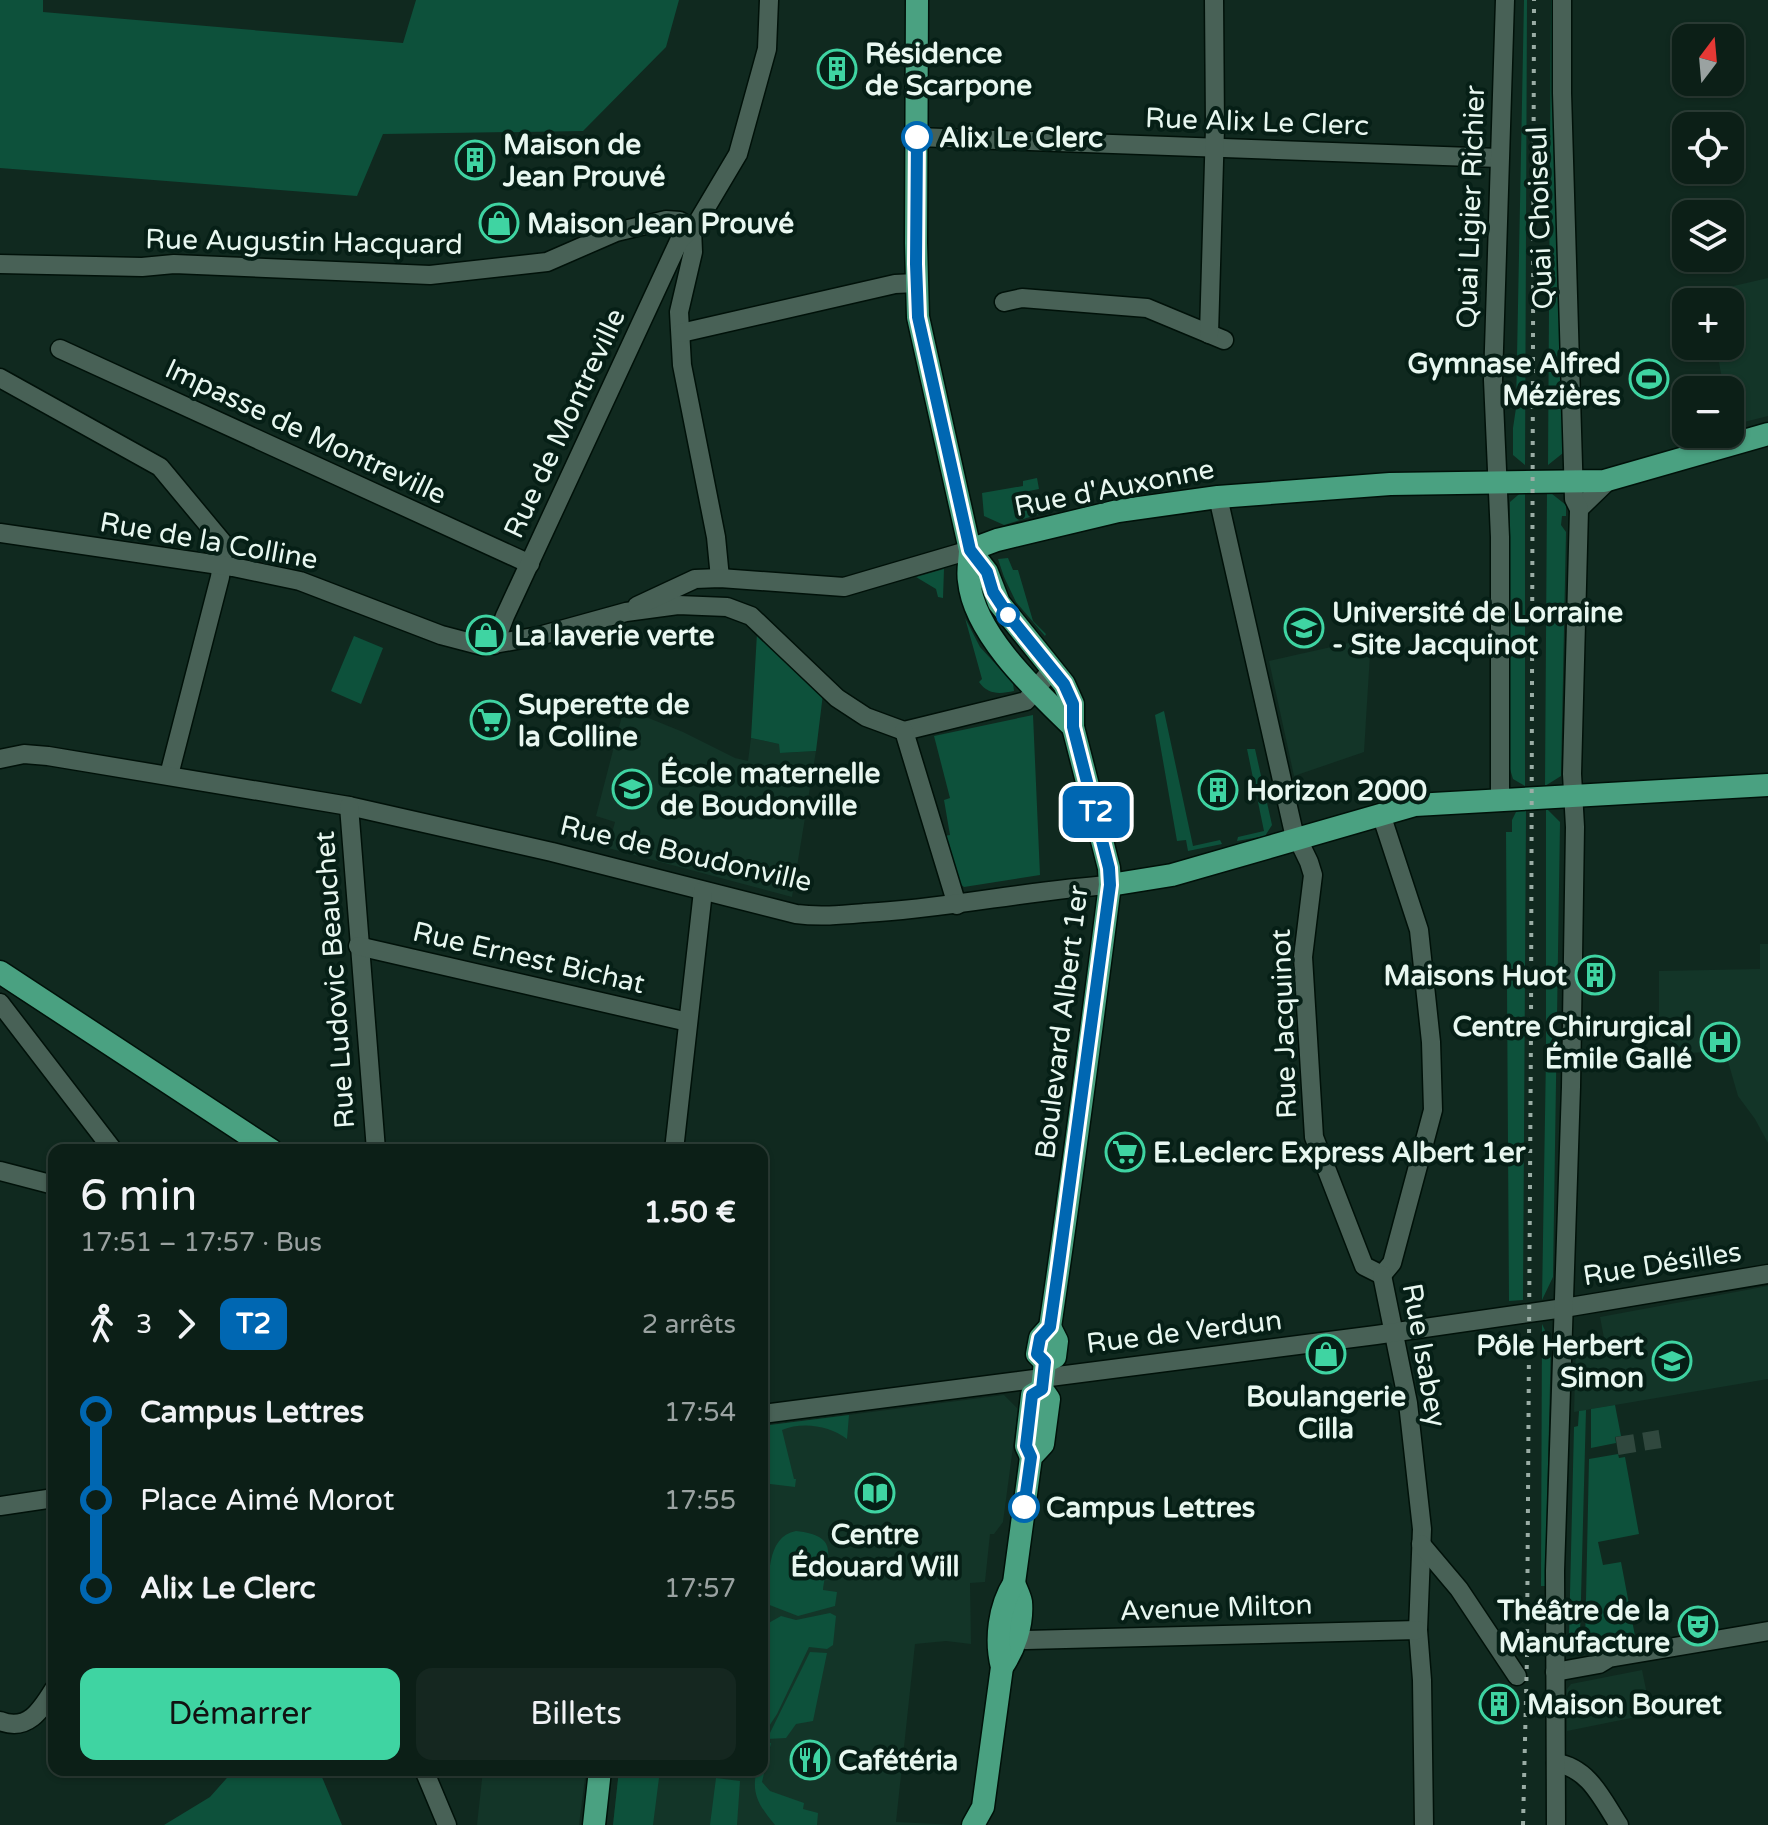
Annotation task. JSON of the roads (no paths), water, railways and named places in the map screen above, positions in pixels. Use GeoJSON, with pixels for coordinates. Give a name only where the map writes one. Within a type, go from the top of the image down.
{"type":"FeatureCollection","features":[{"type":"Feature","properties":{"kind":"main road"},"geometry":{"type":"LineString","coordinates":[[917,0],[916,283],[924,352],[970,550],[968,580],[981,622],[1036,689],[1073,727]]}},
{"type":"Feature","properties":{"kind":"main road","name":"Rue d'Auxonne"},"geometry":{"type":"LineString","coordinates":[[970,550],[997,540],[1118,511],[1218,497],[1390,484],[1610,479],[1768,434]]}},
{"type":"Feature","properties":{"kind":"main road","name":"Boulevard Albert 1er"},"geometry":{"type":"LineString","coordinates":[[970,550],[987,572],[993,592],[1008,615],[1053,668],[1073,704],[1073,727],[1105,842],[1110,885],[1083,1103],[1050,1327],[1040,1338],[1037,1354],[1049,1399],[1043,1444],[1031,1457],[1014,1583],[1004,1599],[997,1649],[1002,1667],[982,1819]]}},
{"type":"Feature","properties":{"kind":"main road","name":"Rue de Boudonville"},"geometry":{"type":"LineString","coordinates":[[1110,885],[1172,875],[1415,805],[1768,785]]}},
{"type":"Feature","properties":{"kind":"main road"},"geometry":{"type":"LineString","coordinates":[[0,972],[262,1144]]}},
{"type":"Feature","properties":{"kind":"main road","name":"Boulevard Albert 1er"},"geometry":{"type":"LineString","coordinates":[[1002,1667],[1012,1653],[1016,1638],[1021,1602],[1014,1583]]}},
{"type":"Feature","properties":{"kind":"main road"},"geometry":{"type":"LineString","coordinates":[[594,1825],[599,1776]]}},
{"type":"Feature","properties":{"kind":"street","name":"Rue de Montreville"},"geometry":{"type":"LineString","coordinates":[[494,645],[679,241],[712,200],[738,154],[767,49],[769,0]]}},
{"type":"Feature","properties":{"kind":"street"},"geometry":{"type":"LineString","coordinates":[[1004,302],[1022,298],[1147,308],[1216,337],[1214,0]]}},
{"type":"Feature","properties":{"kind":"street","name":"Quai Ligier Richier"},"geometry":{"type":"LineString","coordinates":[[1500,800],[1500,537],[1493,380],[1505,0]]}},
{"type":"Feature","properties":{"kind":"street","name":"Quai Choiseul"},"geometry":{"type":"LineString","coordinates":[[1556,1825],[1558,1469],[1571,1041],[1579,509],[1574,499],[1562,0]]}},
{"type":"Feature","properties":{"kind":"street","name":"Rue Alix Le Clerc"},"geometry":{"type":"LineString","coordinates":[[917,137],[1499,158]]}},
{"type":"Feature","properties":{"kind":"street","name":"Rue Augustin Hacquard"},"geometry":{"type":"LineString","coordinates":[[0,264],[142,267],[174,264],[430,275],[547,262],[616,232],[666,220],[680,221],[692,228]]}},
{"type":"Feature","properties":{"kind":"street"},"geometry":{"type":"LineString","coordinates":[[692,228],[694,245],[679,312],[683,378],[716,537],[720,578]]}},
{"type":"Feature","properties":{"kind":"street"},"geometry":{"type":"LineString","coordinates":[[681,333],[895,284],[916,283]]}},
{"type":"Feature","properties":{"kind":"street","name":"Impasse de Montreville"},"geometry":{"type":"LineString","coordinates":[[60,349],[530,564]]}},
{"type":"Feature","properties":{"kind":"street"},"geometry":{"type":"LineString","coordinates":[[0,378],[160,467],[221,538],[225,548],[222,565],[169,775]]}},
{"type":"Feature","properties":{"kind":"street"},"geometry":{"type":"LineString","coordinates":[[1579,509],[1610,479]]}},
{"type":"Feature","properties":{"kind":"street","name":"Rue Jacquinot"},"geometry":{"type":"LineString","coordinates":[[1218,497],[1296,840],[1313,875],[1303,957],[1314,1137],[1364,1266],[1382,1275]]}},
{"type":"Feature","properties":{"kind":"street","name":"Rue de la Colline"},"geometry":{"type":"LineString","coordinates":[[0,533],[222,565],[300,581],[441,635],[483,646],[494,645]]}},
{"type":"Feature","properties":{"kind":"street","name":"Rue d'Auxonne"},"geometry":{"type":"LineString","coordinates":[[678,595],[695,579],[844,587],[970,550]]}},
{"type":"Feature","properties":{"kind":"street"},"geometry":{"type":"LineString","coordinates":[[494,645],[539,636],[678,595],[744,612],[837,698],[866,717],[904,731],[1026,701],[1053,668]]}},
{"type":"Feature","properties":{"kind":"street"},"geometry":{"type":"LineString","coordinates":[[904,731],[957,905]]}},
{"type":"Feature","properties":{"kind":"street","name":"Rue de Boudonville"},"geometry":{"type":"LineString","coordinates":[[0,759],[34,754],[349,806],[806,915],[923,910],[1110,885]]}},
{"type":"Feature","properties":{"kind":"street","name":"Rue Ludovic Beauchet"},"geometry":{"type":"LineString","coordinates":[[349,806],[375,1144]]}},
{"type":"Feature","properties":{"kind":"street","name":"Rue Isabey"},"geometry":{"type":"LineString","coordinates":[[1381,814],[1419,930],[1431,1042],[1433,1110],[1392,1263],[1382,1275],[1410,1417],[1419,1489],[1418,1630],[1422,1680],[1424,1825]]}},
{"type":"Feature","properties":{"kind":"street"},"geometry":{"type":"LineString","coordinates":[[675,1144],[703,891]]}},
{"type":"Feature","properties":{"kind":"street","name":"Rue Ernest Bichat"},"geometry":{"type":"LineString","coordinates":[[358,946],[688,1022]]}},
{"type":"Feature","properties":{"kind":"street"},"geometry":{"type":"LineString","coordinates":[[0,1003],[108,1144]]}},
{"type":"Feature","properties":{"kind":"street"},"geometry":{"type":"LineString","coordinates":[[0,1171],[48,1183]]}},
{"type":"Feature","properties":{"kind":"street","name":"Rue Désilles"},"geometry":{"type":"LineString","coordinates":[[1564,1308],[1768,1274]]}},
{"type":"Feature","properties":{"kind":"street","name":"Rue de Verdun"},"geometry":{"type":"LineString","coordinates":[[768,1413],[1564,1308]]}},
{"type":"Feature","properties":{"kind":"street"},"geometry":{"type":"LineString","coordinates":[[0,1505],[48,1499]]}},
{"type":"Feature","properties":{"kind":"street"},"geometry":{"type":"LineString","coordinates":[[1421,1544],[1459,1589],[1517,1676]]}},
{"type":"Feature","properties":{"kind":"street","name":"Avenue Milton"},"geometry":{"type":"LineString","coordinates":[[1016,1638],[1041,1640],[1418,1630]]}},
{"type":"Feature","properties":{"kind":"street"},"geometry":{"type":"LineString","coordinates":[[1555,1666],[1599,1664],[1609,1658],[1768,1631]]}},
{"type":"Feature","properties":{"kind":"street"},"geometry":{"type":"LineString","coordinates":[[0,1721],[16,1725],[33,1718],[48,1697]]}},
{"type":"Feature","properties":{"kind":"street"},"geometry":{"type":"LineString","coordinates":[[1556,1763],[1568,1765],[1587,1777],[1619,1825]]}},
{"type":"Feature","properties":{"kind":"street"},"geometry":{"type":"LineString","coordinates":[[427,1776],[447,1825]]}},
{"type":"Feature","properties":{"kind":"tunnel"},"geometry":{"type":"LineString","coordinates":[[1617,1446],[1660,1439]]}},
{"type":"Feature","properties":{"kind":"railway"},"geometry":{"type":"LineString","coordinates":[[1523,1825],[1531,1027],[1534,0]]}},
{"type":"Feature","properties":{"kind":"place","name":"Résidence de Scarpone"},"geometry":{"type":"Point","coordinates":[837,69]}},
{"type":"Feature","properties":{"kind":"place","name":"Alix Le Clerc"},"geometry":{"type":"Point","coordinates":[917,137]}},
{"type":"Feature","properties":{"kind":"place","name":"Maison de Jean Prouvé"},"geometry":{"type":"Point","coordinates":[475,160]}},
{"type":"Feature","properties":{"kind":"place","name":"Maison Jean Prouvé"},"geometry":{"type":"Point","coordinates":[499,223]}},
{"type":"Feature","properties":{"kind":"place","name":"Gymnase Alfred Mézières"},"geometry":{"type":"Point","coordinates":[1649,379]}},
{"type":"Feature","properties":{"kind":"place","name":"Université de Lorraine - Site Jacquinot"},"geometry":{"type":"Point","coordinates":[1304,628]}},
{"type":"Feature","properties":{"kind":"place","name":"La laverie verte"},"geometry":{"type":"Point","coordinates":[486,635]}},
{"type":"Feature","properties":{"kind":"place","name":"Superette de la Colline"},"geometry":{"type":"Point","coordinates":[490,720]}},
{"type":"Feature","properties":{"kind":"place","name":"École maternelle de Boudonville"},"geometry":{"type":"Point","coordinates":[632,789]}},
{"type":"Feature","properties":{"kind":"place","name":"Horizon 2000"},"geometry":{"type":"Point","coordinates":[1218,790]}},
{"type":"Feature","properties":{"kind":"place","name":"Maisons Huot"},"geometry":{"type":"Point","coordinates":[1595,975]}},
{"type":"Feature","properties":{"kind":"place","name":"Centre Chirurgical Émile Gallé"},"geometry":{"type":"Point","coordinates":[1720,1042]}},
{"type":"Feature","properties":{"kind":"place","name":"E.Leclerc Express Albert 1er"},"geometry":{"type":"Point","coordinates":[1125,1152]}},
{"type":"Feature","properties":{"kind":"place","name":"Boulangerie Cilla"},"geometry":{"type":"Point","coordinates":[1326,1354]}},
{"type":"Feature","properties":{"kind":"place","name":"Pôle Herbert Simon"},"geometry":{"type":"Point","coordinates":[1672,1361]}},
{"type":"Feature","properties":{"kind":"place","name":"Centre Édouard Will"},"geometry":{"type":"Point","coordinates":[875,1493]}},
{"type":"Feature","properties":{"kind":"place","name":"Campus Lettres"},"geometry":{"type":"Point","coordinates":[1024,1507]}},
{"type":"Feature","properties":{"kind":"place","name":"Théâtre de la Manufacture"},"geometry":{"type":"Point","coordinates":[1698,1626]}},
{"type":"Feature","properties":{"kind":"place","name":"Maison Bouret"},"geometry":{"type":"Point","coordinates":[1499,1704]}},
{"type":"Feature","properties":{"kind":"place","name":"Cafétéria"},"geometry":{"type":"Point","coordinates":[810,1760]}}]}
